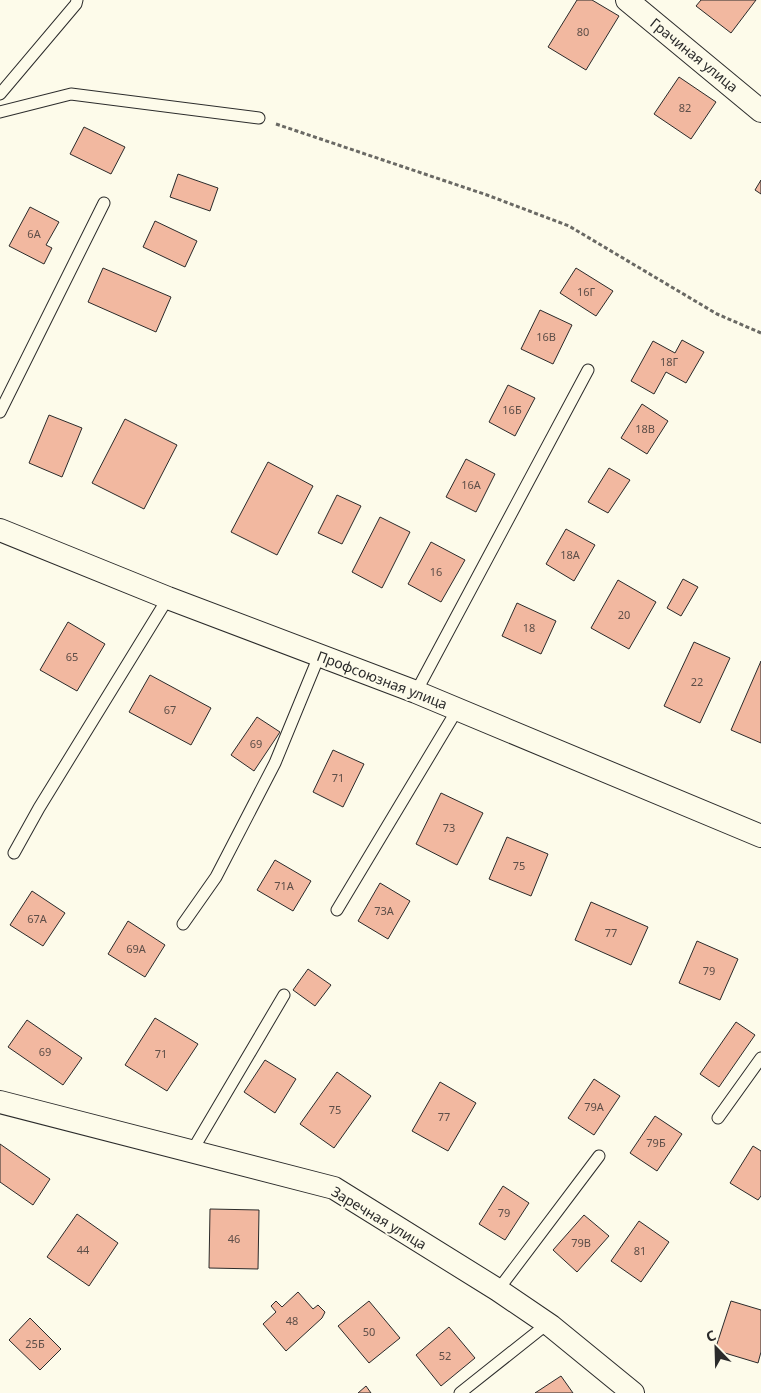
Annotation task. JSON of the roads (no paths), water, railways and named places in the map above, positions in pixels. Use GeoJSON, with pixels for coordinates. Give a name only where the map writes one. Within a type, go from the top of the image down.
{"type":"FeatureCollection","features":[{"type":"Feature","properties":{"kind":"street","name":"Грачиная улица"},"geometry":{"type":"LineString","coordinates":[[627,0],[761,111]]}},
{"type":"Feature","properties":{"kind":"street","name":"Профсоюзная улица"},"geometry":{"type":"LineString","coordinates":[[0,530],[168,598],[416,692],[761,836]]}},
{"type":"Feature","properties":{"kind":"street","name":"Заречная улица"},"geometry":{"type":"LineString","coordinates":[[0,1102],[334,1188],[498,1290],[548,1324],[633,1393]]}},
{"type":"Feature","properties":{"kind":"lane"},"geometry":{"type":"LineString","coordinates":[[0,94],[76,4],[77,0]]}},
{"type":"Feature","properties":{"kind":"lane"},"geometry":{"type":"LineString","coordinates":[[0,112],[71,94],[259,118]]}},
{"type":"Feature","properties":{"kind":"lane"},"geometry":{"type":"LineString","coordinates":[[0,412],[104,203]]}},
{"type":"Feature","properties":{"kind":"lane"},"geometry":{"type":"LineString","coordinates":[[416,692],[588,370]]}},
{"type":"Feature","properties":{"kind":"lane"},"geometry":{"type":"LineString","coordinates":[[14,853],[39,808],[168,598]]}},
{"type":"Feature","properties":{"kind":"lane"},"geometry":{"type":"LineString","coordinates":[[183,924],[216,877],[275,763],[319,656]]}},
{"type":"Feature","properties":{"kind":"lane"},"geometry":{"type":"LineString","coordinates":[[337,910],[457,710]]}},
{"type":"Feature","properties":{"kind":"lane"},"geometry":{"type":"LineString","coordinates":[[192,1151],[284,995]]}},
{"type":"Feature","properties":{"kind":"lane"},"geometry":{"type":"LineString","coordinates":[[718,1118],[761,1058]]}},
{"type":"Feature","properties":{"kind":"lane"},"geometry":{"type":"LineString","coordinates":[[498,1290],[599,1156]]}},
{"type":"Feature","properties":{"kind":"lane"},"geometry":{"type":"LineString","coordinates":[[460,1393],[548,1324]]}}]}
